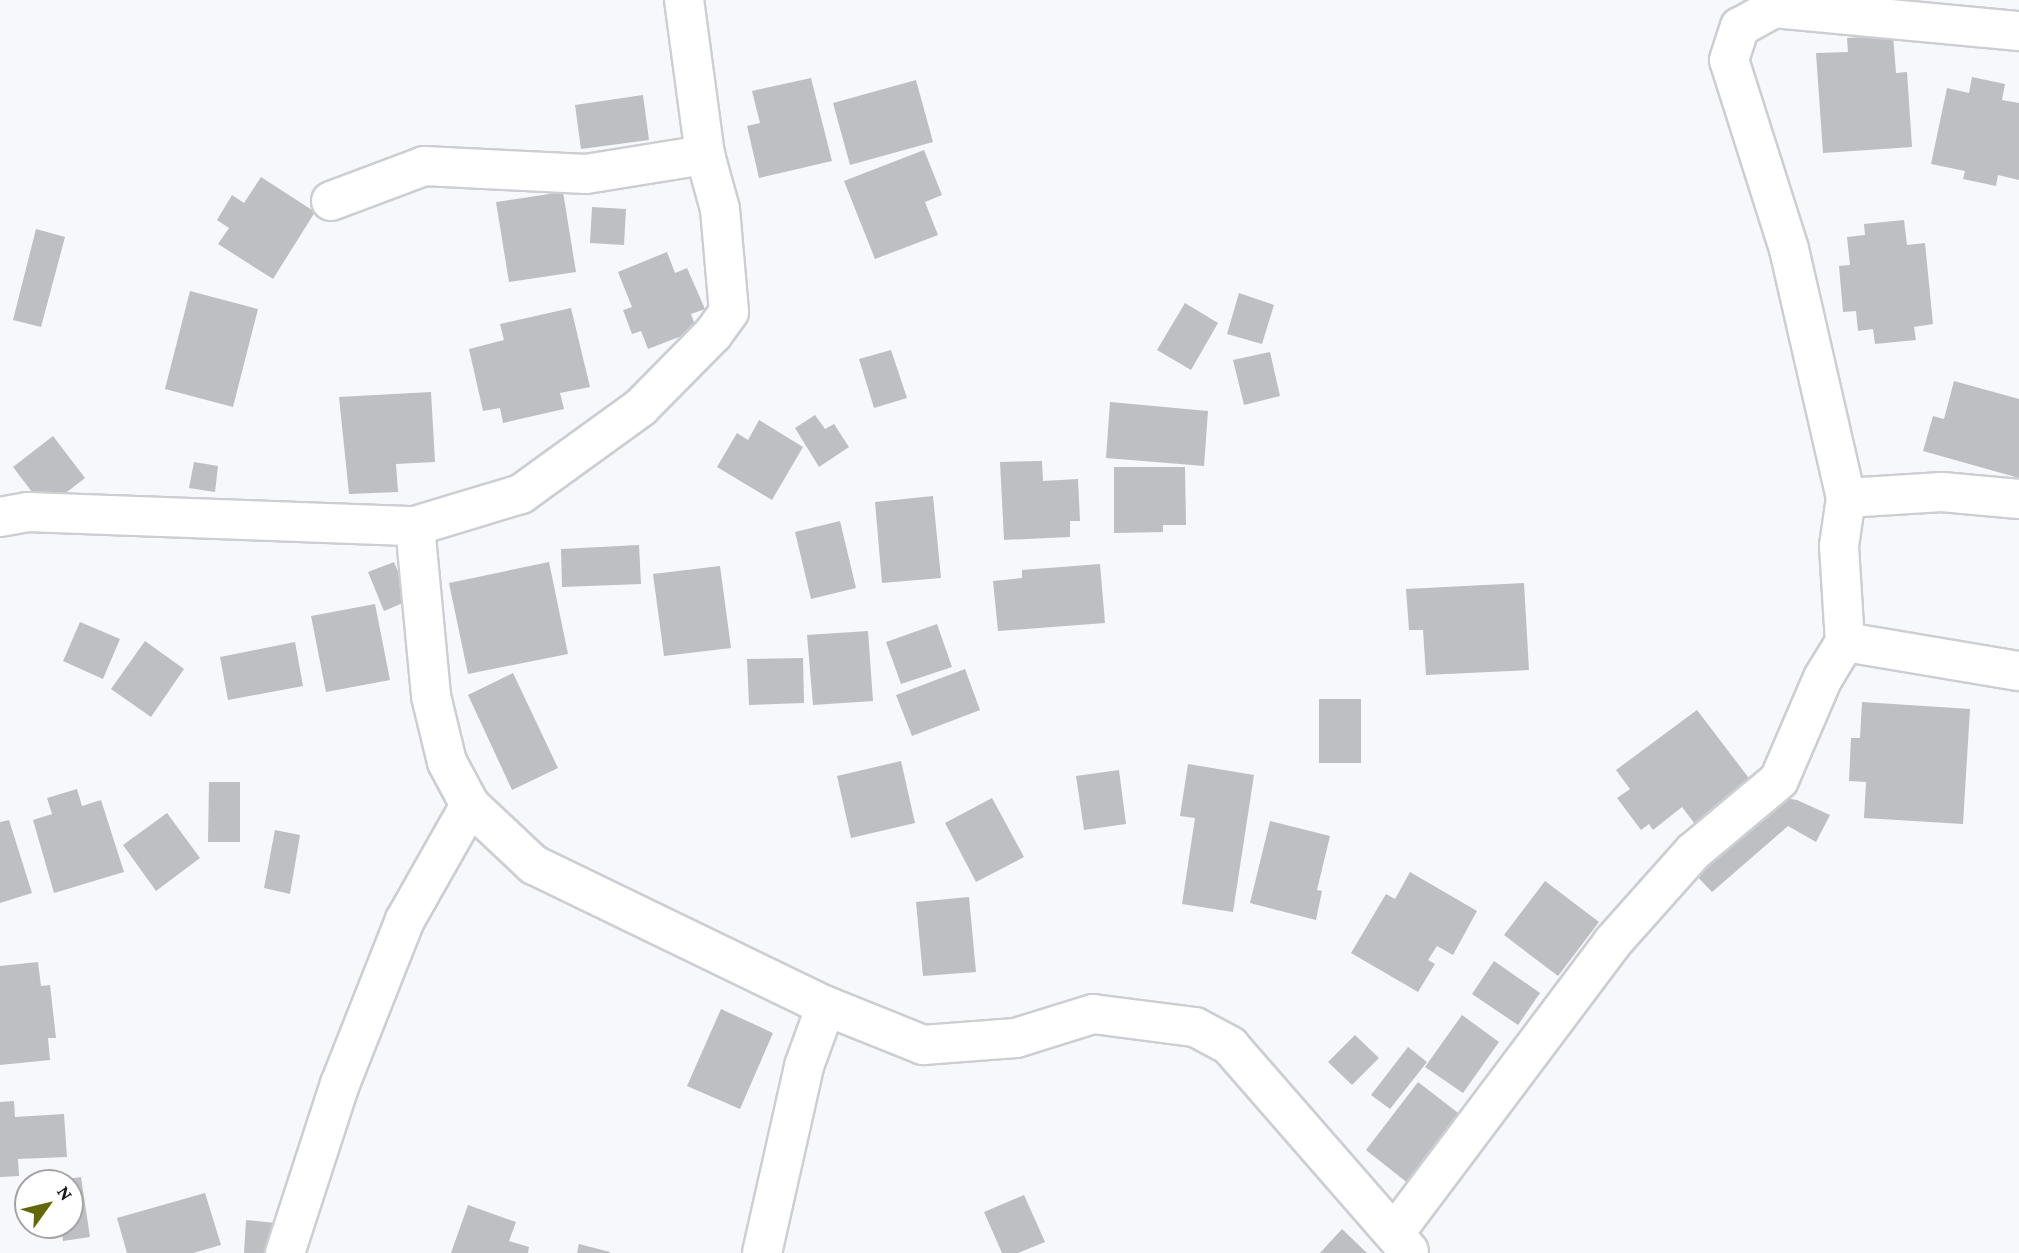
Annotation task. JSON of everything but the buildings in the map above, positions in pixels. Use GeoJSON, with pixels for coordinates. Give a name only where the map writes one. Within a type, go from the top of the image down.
{"type":"FeatureCollection","features":[{"type":"Feature","properties":{"kind":"street"},"geometry":{"type":"LineString","coordinates":[[0,517],[27,512],[415,526],[521,494],[641,407],[713,334],[729,312],[720,209],[705,155],[684,0]]}},
{"type":"Feature","properties":{"kind":"street"},"geometry":{"type":"LineString","coordinates":[[415,526],[432,696],[447,762],[470,805],[534,865],[826,1006],[923,1045],[1016,1038],[1093,1014],[1195,1027],[1230,1046],[1403,1242],[1612,943],[1693,852],[1779,780],[1823,678],[1845,642],[1839,546],[1846,498],[1789,249],[1729,60],[1740,27],[1774,8],[2019,31]]}},
{"type":"Feature","properties":{"kind":"street"},"geometry":{"type":"LineString","coordinates":[[331,201],[424,166],[586,174],[705,155]]}},
{"type":"Feature","properties":{"kind":"street"},"geometry":{"type":"LineString","coordinates":[[1846,498],[1942,492],[2019,499]]}},
{"type":"Feature","properties":{"kind":"street"},"geometry":{"type":"LineString","coordinates":[[1845,642],[2019,671]]}},
{"type":"Feature","properties":{"kind":"street"},"geometry":{"type":"LineString","coordinates":[[285,1253],[340,1084],[405,920],[470,805]]}},
{"type":"Feature","properties":{"kind":"street"},"geometry":{"type":"LineString","coordinates":[[762,1253],[804,1066],[826,1006]]}}]}
